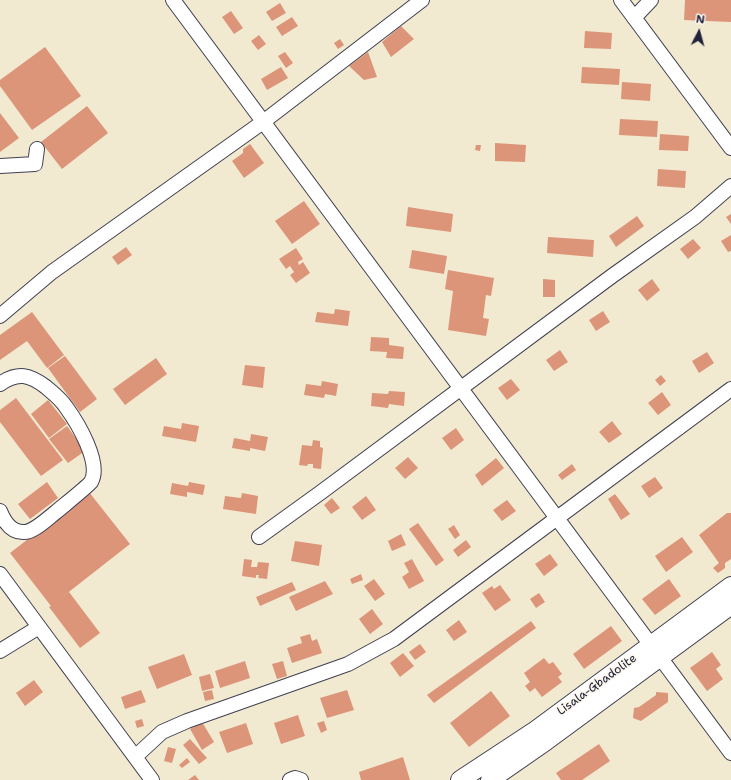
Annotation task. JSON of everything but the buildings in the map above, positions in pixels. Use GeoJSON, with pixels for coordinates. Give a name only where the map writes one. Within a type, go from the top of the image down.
{"type":"FeatureCollection","features":[{"type":"Feature","properties":{"kind":"main road","name":"Lisala-Gbadolite"},"geometry":{"type":"LineString","coordinates":[[490,780],[541,735],[656,651],[731,586]]}},
{"type":"Feature","properties":{"kind":"main road","name":"Lisala-Gbadolite"},"geometry":{"type":"LineString","coordinates":[[656,651],[731,606]]}},
{"type":"Feature","properties":{"kind":"main road","name":"Lisala-Gbadolite"},"geometry":{"type":"LineString","coordinates":[[460,780],[541,735]]}},
{"type":"Feature","properties":{"kind":"street"},"geometry":{"type":"LineString","coordinates":[[173,0],[731,753]]}},
{"type":"Feature","properties":{"kind":"street"},"geometry":{"type":"LineString","coordinates":[[0,316],[52,272],[263,122],[422,0]]}},
{"type":"Feature","properties":{"kind":"street"},"geometry":{"type":"LineString","coordinates":[[621,0],[731,148]]}},
{"type":"Feature","properties":{"kind":"street"},"geometry":{"type":"LineString","coordinates":[[634,18],[651,0]]}},
{"type":"Feature","properties":{"kind":"street"},"geometry":{"type":"LineString","coordinates":[[0,166],[35,164],[37,149]]}},
{"type":"Feature","properties":{"kind":"street"},"geometry":{"type":"LineString","coordinates":[[260,537],[612,276],[695,217],[731,186]]}},
{"type":"Feature","properties":{"kind":"street"},"geometry":{"type":"LineString","coordinates":[[0,384],[17,375],[36,379],[53,392],[66,406],[87,444],[93,459],[94,470],[90,482],[36,528],[24,532],[13,530],[0,511]]}},
{"type":"Feature","properties":{"kind":"street"},"geometry":{"type":"LineString","coordinates":[[135,757],[162,732],[187,721],[348,664],[394,639],[731,389]]}},
{"type":"Feature","properties":{"kind":"street"},"geometry":{"type":"LineString","coordinates":[[0,574],[152,780]]}},
{"type":"Feature","properties":{"kind":"street"},"geometry":{"type":"LineString","coordinates":[[0,651],[39,627]]}},
{"type":"Feature","properties":{"kind":"street"},"geometry":{"type":"LineString","coordinates":[[290,780],[295,778],[301,780]]}}]}
